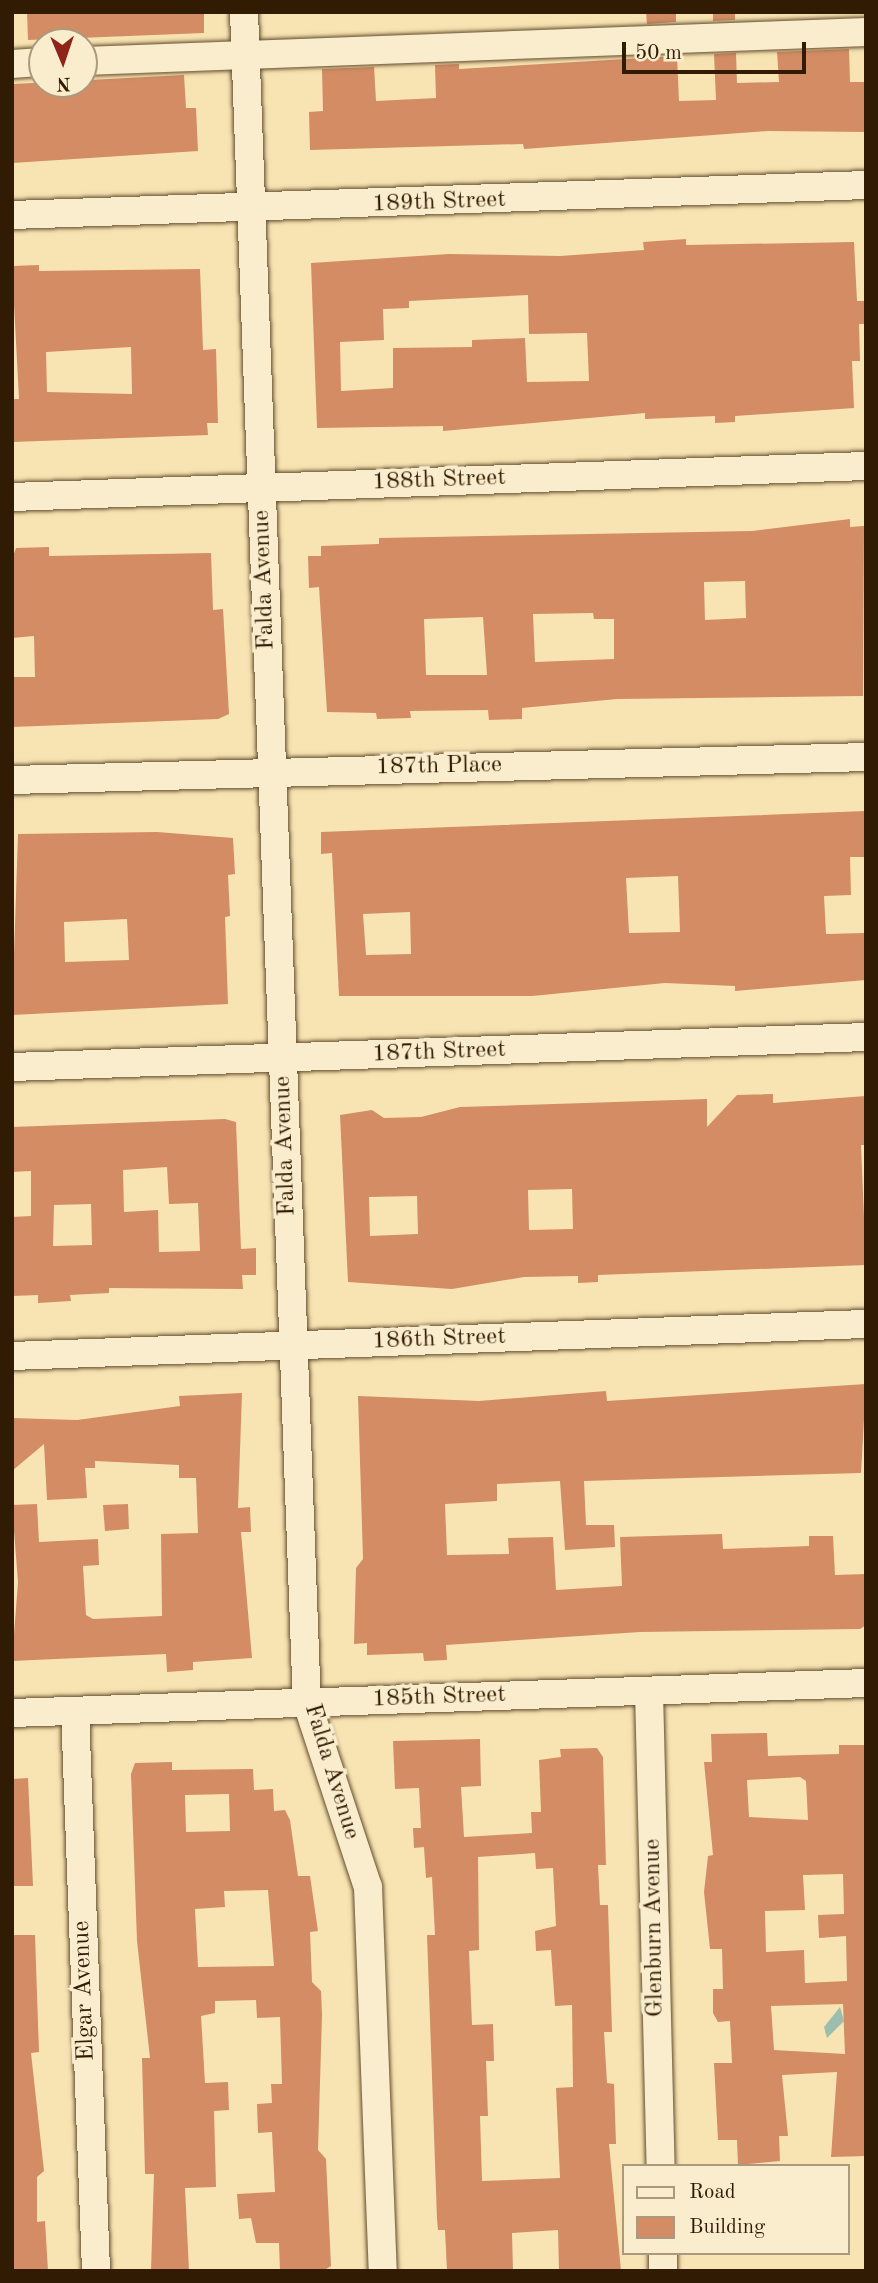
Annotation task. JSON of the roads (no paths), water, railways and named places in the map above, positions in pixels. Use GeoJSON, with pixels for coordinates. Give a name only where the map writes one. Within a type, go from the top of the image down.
{"type":"FeatureCollection","features":[{"type":"Feature","properties":{"kind":"street","name":"Falda Avenue"},"geometry":{"type":"LineString","coordinates":[[244,12],[307,1703],[368,1887],[383,2271]]}},
{"type":"Feature","properties":{"kind":"street"},"geometry":{"type":"LineString","coordinates":[[98,60],[866,32]]}},
{"type":"Feature","properties":{"kind":"street","name":"189th Street"},"geometry":{"type":"LineString","coordinates":[[12,215],[251,211],[866,185]]}},
{"type":"Feature","properties":{"kind":"street","name":"188th Street"},"geometry":{"type":"LineString","coordinates":[[12,497],[866,466]]}},
{"type":"Feature","properties":{"kind":"street","name":"187th Place"},"geometry":{"type":"LineString","coordinates":[[12,780],[866,757]]}},
{"type":"Feature","properties":{"kind":"street","name":"187th Street"},"geometry":{"type":"LineString","coordinates":[[12,1067],[866,1037]]}},
{"type":"Feature","properties":{"kind":"street","name":"186th Street"},"geometry":{"type":"LineString","coordinates":[[12,1356],[866,1324]]}},
{"type":"Feature","properties":{"kind":"street","name":"185th Street"},"geometry":{"type":"LineString","coordinates":[[12,1713],[866,1683]]}},
{"type":"Feature","properties":{"kind":"street","name":"Glenburn Avenue"},"geometry":{"type":"LineString","coordinates":[[649,1691],[661,2164]]}},
{"type":"Feature","properties":{"kind":"street","name":"Elgar Avenue"},"geometry":{"type":"LineString","coordinates":[[75,1711],[96,2271]]}}]}
